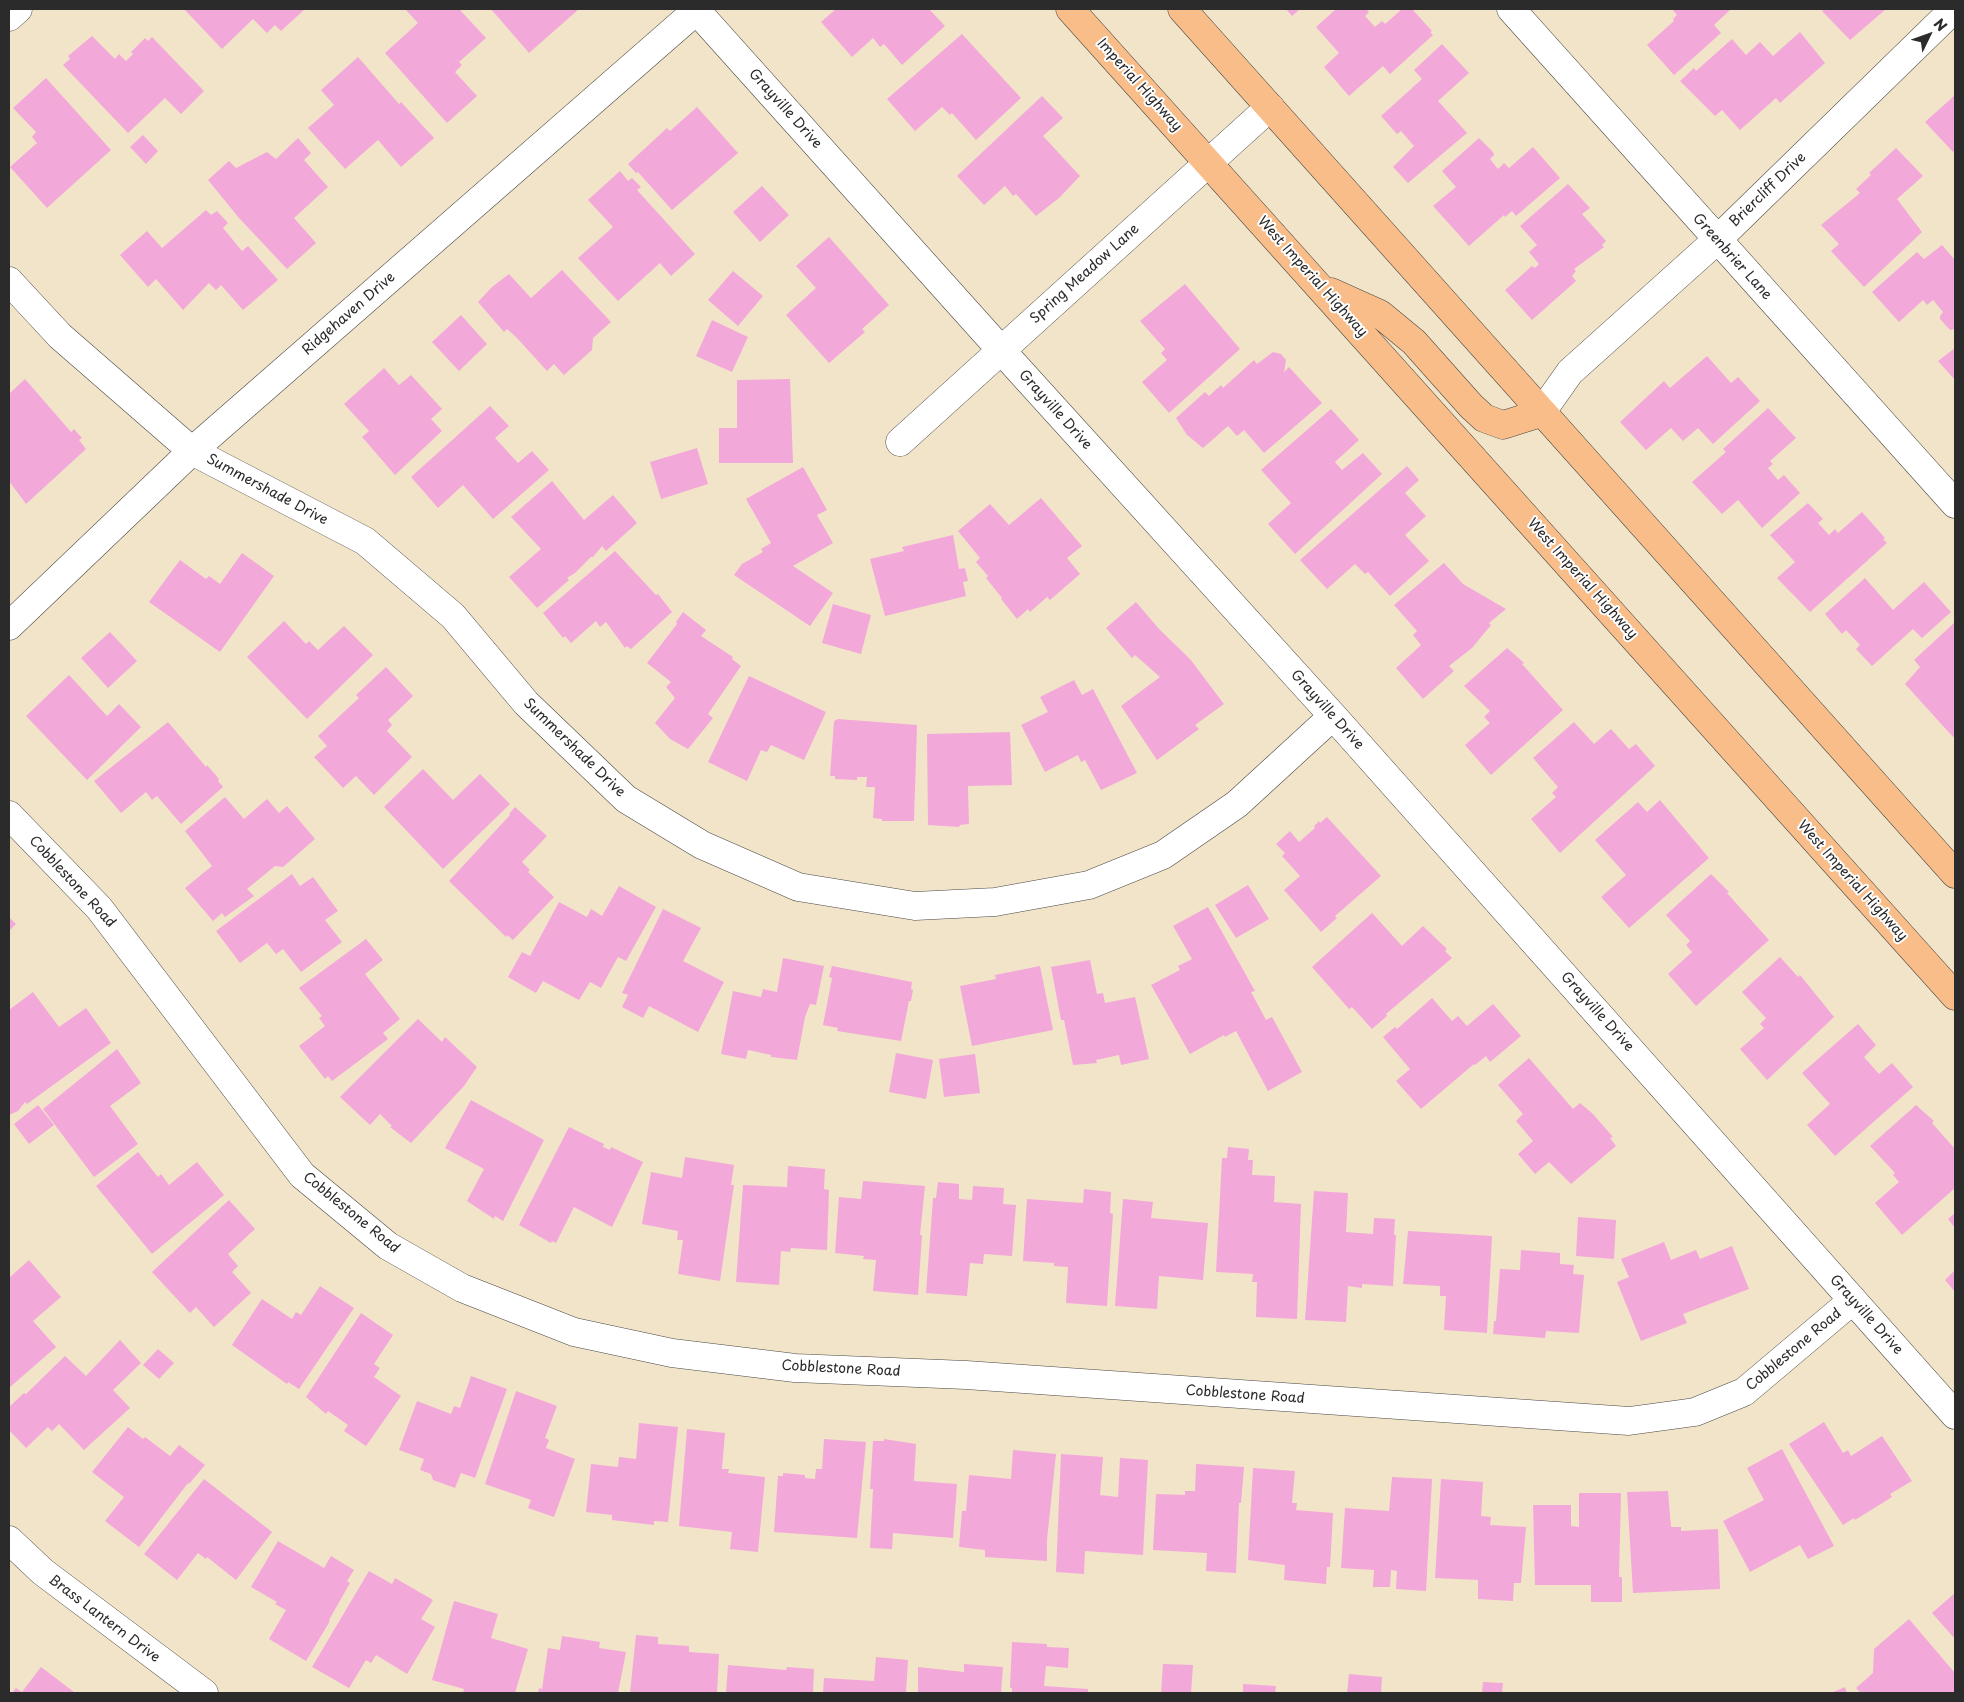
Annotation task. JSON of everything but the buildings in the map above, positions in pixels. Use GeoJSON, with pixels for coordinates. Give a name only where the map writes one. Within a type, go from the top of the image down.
{"type":"FeatureCollection","features":[{"type":"Feature","properties":{"kind":"main road","name":"Imperial Highway"},"geometry":{"type":"LineString","coordinates":[[1070,9],[1208,162]]}},
{"type":"Feature","properties":{"kind":"main road"},"geometry":{"type":"LineString","coordinates":[[1182,9],[1541,413],[1955,874]]}},
{"type":"Feature","properties":{"kind":"main road","name":"West Imperial Highway"},"geometry":{"type":"LineString","coordinates":[[1208,162],[1955,996]]}},
{"type":"Feature","properties":{"kind":"main road"},"geometry":{"type":"LineString","coordinates":[[1321,287],[1380,314],[1414,342],[1470,406],[1484,418],[1503,425],[1541,413]]}},
{"type":"Feature","properties":{"kind":"street"},"geometry":{"type":"LineString","coordinates":[[9,17],[18,9]]}},
{"type":"Feature","properties":{"kind":"street","name":"Greenbrier Lane"},"geometry":{"type":"LineString","coordinates":[[1511,9],[1955,504]]}},
{"type":"Feature","properties":{"kind":"street","name":"Briercliff Drive"},"geometry":{"type":"LineString","coordinates":[[1541,413],[1570,372],[1717,240],[1954,9]]}},
{"type":"Feature","properties":{"kind":"street","name":"Grayville Drive"},"geometry":{"type":"LineString","coordinates":[[696,10],[1333,716],[1955,1414]]}},
{"type":"Feature","properties":{"kind":"street","name":"Ridgehaven Drive"},"geometry":{"type":"LineString","coordinates":[[9,626],[192,451],[696,10]]}},
{"type":"Feature","properties":{"kind":"street","name":"Spring Meadow Lane"},"geometry":{"type":"LineString","coordinates":[[900,442],[1270,107]]}},
{"type":"Feature","properties":{"kind":"street","name":"Summershade Drive"},"geometry":{"type":"LineString","coordinates":[[9,280],[60,336],[192,451],[365,541],[453,616],[526,703],[626,799],[702,845],[798,887],[915,906],[995,902],[1089,885],[1163,855],[1237,804],[1333,716]]}},
{"type":"Feature","properties":{"kind":"street","name":"Cobblestone Road"},"geometry":{"type":"LineString","coordinates":[[9,815],[99,908],[302,1175],[388,1246],[462,1288],[574,1332],[672,1353],[795,1368],[976,1376],[1629,1421],[1695,1412],[1744,1392],[1853,1300]]}},
{"type":"Feature","properties":{"kind":"street","name":"Brass Lantern Drive"},"geometry":{"type":"LineString","coordinates":[[9,1540],[43,1572],[204,1693]]}}]}
